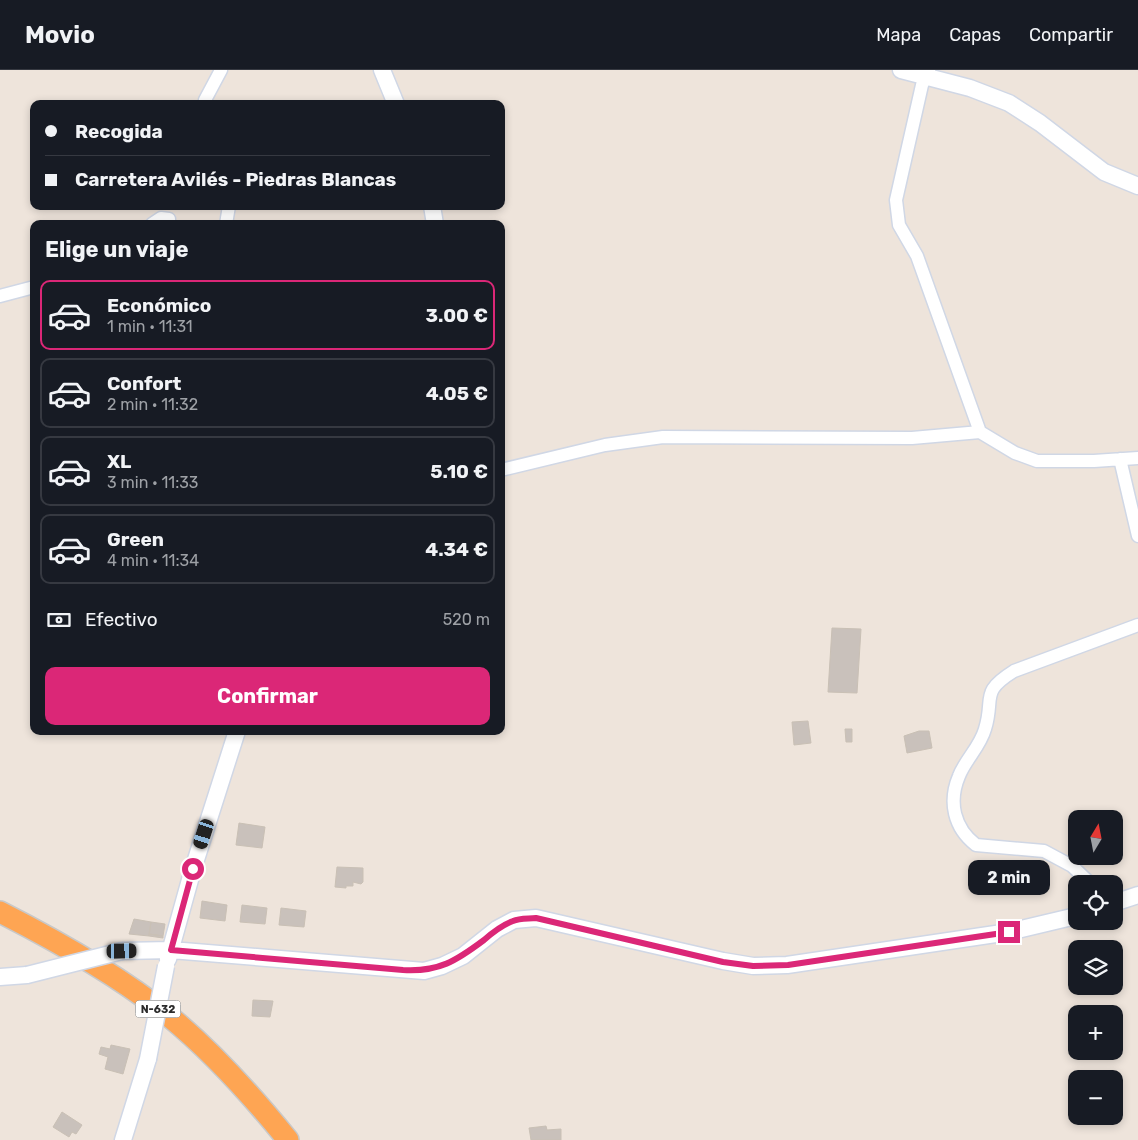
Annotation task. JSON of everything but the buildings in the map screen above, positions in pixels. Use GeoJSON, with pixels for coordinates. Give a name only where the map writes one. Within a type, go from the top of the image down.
{"type":"FeatureCollection","features":[{"type":"Feature","properties":{"kind":"highway","name":"N-632"},"geometry":{"type":"LineString","coordinates":[[0,912],[59,943],[170,1017],[250,1093],[288,1140]]}},
{"type":"Feature","properties":{"kind":"street"},"geometry":{"type":"LineString","coordinates":[[205,100],[221,70]]}},
{"type":"Feature","properties":{"kind":"street"},"geometry":{"type":"LineString","coordinates":[[382,70],[394,100]]}},
{"type":"Feature","properties":{"kind":"street"},"geometry":{"type":"LineString","coordinates":[[901,70],[926,74],[1009,103],[1040,123],[1104,172],[1138,186]]}},
{"type":"Feature","properties":{"kind":"street"},"geometry":{"type":"LineString","coordinates":[[926,74],[896,200],[899,224],[917,256],[980,432]]}},
{"type":"Feature","properties":{"kind":"street"},"geometry":{"type":"LineString","coordinates":[[158,220],[161,218],[169,219]]}},
{"type":"Feature","properties":{"kind":"street"},"geometry":{"type":"LineString","coordinates":[[0,296],[30,288]]}},
{"type":"Feature","properties":{"kind":"street"},"geometry":{"type":"LineString","coordinates":[[505,469],[605,445],[663,437],[912,438],[980,432],[1016,453],[1037,460],[1138,458]]}},
{"type":"Feature","properties":{"kind":"street"},"geometry":{"type":"LineString","coordinates":[[1120,459],[1138,536]]}},
{"type":"Feature","properties":{"kind":"street"},"geometry":{"type":"LineString","coordinates":[[1082,875],[1072,866],[1044,851],[976,845],[959,827],[954,814],[953,798],[959,776],[976,749],[985,729],[991,691],[1000,680],[1014,671],[1138,625]]}},
{"type":"Feature","properties":{"kind":"street"},"geometry":{"type":"LineString","coordinates":[[123,1140],[148,1059],[166,966],[193,869],[236,735]]}},
{"type":"Feature","properties":{"kind":"street"},"geometry":{"type":"LineString","coordinates":[[1123,900],[1138,895]]}},
{"type":"Feature","properties":{"kind":"street"},"geometry":{"type":"LineString","coordinates":[[0,977],[27,974],[122,951],[171,950],[424,971],[442,966],[463,956],[497,929],[514,920],[536,918],[723,962],[753,966],[788,965],[1009,932],[1068,918]]}},
{"type":"Feature","properties":{"kind":"route"},"geometry":{"type":"LineString","coordinates":[[193,869],[171,950],[403,970],[424,971],[442,966],[463,956],[497,929],[514,920],[536,918],[561,922],[723,962],[753,966],[788,965],[1009,932]]}}]}
